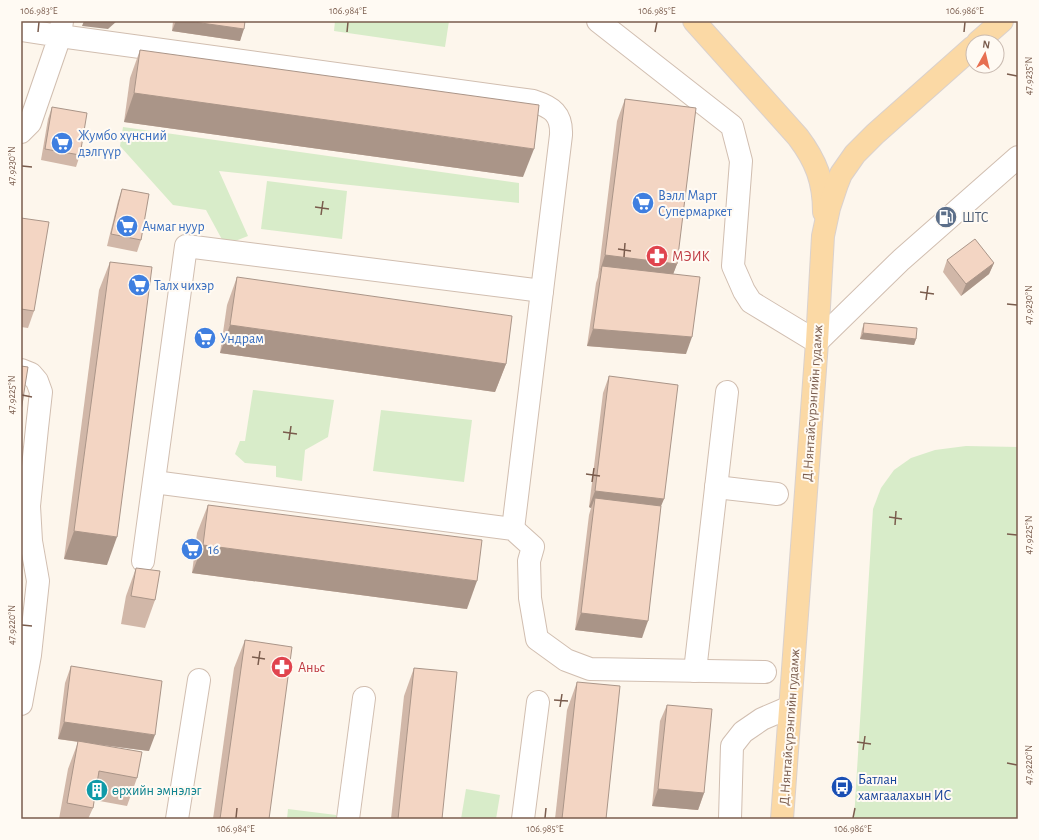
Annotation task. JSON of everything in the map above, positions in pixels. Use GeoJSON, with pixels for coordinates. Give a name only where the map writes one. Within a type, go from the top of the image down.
{"type":"FeatureCollection","features":[{"type":"Feature","properties":{"kind":"main road"},"geometry":{"type":"LineString","coordinates":[[694,21],[798,137],[812,158],[817,169],[823,191],[823,236]]}},
{"type":"Feature","properties":{"kind":"main road"},"geometry":{"type":"LineString","coordinates":[[987,34],[1002,21]]}},
{"type":"Feature","properties":{"kind":"main road","name":"Д.Нянтайсүрэнгийн гудамж"},"geometry":{"type":"LineString","coordinates":[[782,819],[823,236],[828,208],[841,174],[855,154],[875,134],[965,54]]}},
{"type":"Feature","properties":{"kind":"street"},"geometry":{"type":"LineString","coordinates":[[598,21],[732,126],[741,161],[733,266],[750,302],[816,342],[901,260],[1018,157]]}},
{"type":"Feature","properties":{"kind":"street"},"geometry":{"type":"LineString","coordinates":[[21,30],[61,29],[533,102],[546,106],[555,112],[561,123],[561,129],[513,529]]}},
{"type":"Feature","properties":{"kind":"street"},"geometry":{"type":"LineString","coordinates":[[21,132],[30,123],[61,29]]}},
{"type":"Feature","properties":{"kind":"street"},"geometry":{"type":"LineString","coordinates":[[143,561],[186,246],[542,291]]}},
{"type":"Feature","properties":{"kind":"street"},"geometry":{"type":"LineString","coordinates":[[21,370],[31,374],[37,381],[41,392],[36,428],[29,506],[30,541],[27,556],[38,581],[30,655],[21,704]]}},
{"type":"Feature","properties":{"kind":"street"},"geometry":{"type":"LineString","coordinates":[[695,671],[727,392]]}},
{"type":"Feature","properties":{"kind":"street"},"geometry":{"type":"LineString","coordinates":[[154,482],[513,529],[533,547],[529,561],[530,598],[537,639],[566,660],[590,669],[765,672]]}},
{"type":"Feature","properties":{"kind":"street"},"geometry":{"type":"LineString","coordinates":[[716,487],[777,494]]}},
{"type":"Feature","properties":{"kind":"street"},"geometry":{"type":"LineString","coordinates":[[177,819],[199,680]]}},
{"type":"Feature","properties":{"kind":"street"},"geometry":{"type":"LineString","coordinates":[[348,819],[364,698]]}},
{"type":"Feature","properties":{"kind":"street"},"geometry":{"type":"LineString","coordinates":[[523,819],[538,702]]}},
{"type":"Feature","properties":{"kind":"street"},"geometry":{"type":"LineString","coordinates":[[730,819],[732,746],[743,732],[762,719],[790,706]]}},
{"type":"Feature","properties":{"kind":"green space"},"geometry":{"type":"Polygon","coordinates":[[[335,21],[449,21],[445,47],[334,31],[335,21]]]}},
{"type":"Feature","properties":{"kind":"green space"},"geometry":{"type":"Polygon","coordinates":[[[123,127],[519,183],[519,203],[219,171],[248,236],[225,245],[206,210],[173,205],[120,146],[123,127]]]}},
{"type":"Feature","properties":{"kind":"green space"},"geometry":{"type":"Polygon","coordinates":[[[267,181],[347,191],[342,239],[261,229],[267,181]]]}},
{"type":"Feature","properties":{"kind":"green space"},"geometry":{"type":"Polygon","coordinates":[[[253,390],[334,400],[328,437],[305,450],[302,481],[276,477],[276,466],[245,463],[235,454],[240,441],[245,441],[253,390]]]}},
{"type":"Feature","properties":{"kind":"green space"},"geometry":{"type":"Polygon","coordinates":[[[381,410],[472,420],[464,482],[373,471],[381,410]]]}},
{"type":"Feature","properties":{"kind":"green space"},"geometry":{"type":"Polygon","coordinates":[[[966,446],[1018,447],[1018,819],[854,819],[873,509],[881,488],[894,470],[911,458],[935,450],[966,446]]]}},
{"type":"Feature","properties":{"kind":"green space"},"geometry":{"type":"Polygon","coordinates":[[[466,789],[500,795],[496,819],[461,819],[466,789]]]}},
{"type":"Feature","properties":{"kind":"green space"},"geometry":{"type":"Polygon","coordinates":[[[288,809],[336,815],[336,819],[287,819],[288,809]]]}},
{"type":"Feature","properties":{"kind":"building"},"geometry":{"type":"Polygon","coordinates":[[[187,21],[245,21],[244,29],[187,21]]]}},
{"type":"Feature","properties":{"kind":"building"},"geometry":{"type":"Polygon","coordinates":[[[140,50],[539,105],[534,149],[134,93],[140,50]]]}},
{"type":"Feature","properties":{"kind":"building","name":"Вэлл Март Супермаркет"},"geometry":{"type":"Polygon","coordinates":[[[625,99],[696,108],[677,264],[605,255],[625,99]]]}},
{"type":"Feature","properties":{"kind":"building","name":"Жумбо хүнсний дэлгүүр"},"geometry":{"type":"Polygon","coordinates":[[[52,107],[87,113],[80,155],[45,149],[52,107]]]}},
{"type":"Feature","properties":{"kind":"building","name":"Ачмаг нуур"},"geometry":{"type":"Polygon","coordinates":[[[122,189],[149,194],[141,240],[111,234],[122,189]]]}},
{"type":"Feature","properties":{"kind":"building"},"geometry":{"type":"Polygon","coordinates":[[[21,218],[49,222],[34,311],[21,309],[21,218]]]}},
{"type":"Feature","properties":{"kind":"building"},"geometry":{"type":"Polygon","coordinates":[[[975,239],[994,263],[966,284],[947,260],[975,239]]]}},
{"type":"Feature","properties":{"kind":"building"},"geometry":{"type":"Polygon","coordinates":[[[110,262],[152,267],[117,537],[74,531],[110,262]]]}},
{"type":"Feature","properties":{"kind":"building"},"geometry":{"type":"Polygon","coordinates":[[[602,266],[700,277],[692,337],[593,329],[602,266]]]}},
{"type":"Feature","properties":{"kind":"building"},"geometry":{"type":"Polygon","coordinates":[[[237,277],[512,316],[506,364],[230,325],[237,277]]]}},
{"type":"Feature","properties":{"kind":"building"},"geometry":{"type":"Polygon","coordinates":[[[864,323],[917,328],[916,339],[863,333],[864,323]]]}},
{"type":"Feature","properties":{"kind":"building"},"geometry":{"type":"Polygon","coordinates":[[[21,366],[28,367],[21,411],[21,366]]]}},
{"type":"Feature","properties":{"kind":"building"},"geometry":{"type":"Polygon","coordinates":[[[609,376],[678,385],[664,499],[595,491],[609,376]]]}},
{"type":"Feature","properties":{"kind":"building"},"geometry":{"type":"Polygon","coordinates":[[[595,498],[661,506],[648,621],[581,613],[595,498]]]}},
{"type":"Feature","properties":{"kind":"building"},"geometry":{"type":"Polygon","coordinates":[[[208,505],[482,540],[477,581],[203,545],[208,505]]]}},
{"type":"Feature","properties":{"kind":"building"},"geometry":{"type":"Polygon","coordinates":[[[136,568],[160,571],[155,600],[131,596],[136,568]]]}},
{"type":"Feature","properties":{"kind":"building"},"geometry":{"type":"Polygon","coordinates":[[[245,640],[292,647],[269,819],[220,819],[245,640]]]}},
{"type":"Feature","properties":{"kind":"building"},"geometry":{"type":"Polygon","coordinates":[[[71,666],[162,681],[155,735],[64,722],[71,666]]]}},
{"type":"Feature","properties":{"kind":"building"},"geometry":{"type":"Polygon","coordinates":[[[414,668],[457,672],[442,819],[398,819],[414,668]]]}},
{"type":"Feature","properties":{"kind":"building"},"geometry":{"type":"Polygon","coordinates":[[[577,682],[620,686],[606,819],[562,819],[577,682]]]}},
{"type":"Feature","properties":{"kind":"building"},"geometry":{"type":"Polygon","coordinates":[[[667,705],[712,709],[704,793],[658,789],[667,705]]]}},
{"type":"Feature","properties":{"kind":"building"},"geometry":{"type":"Polygon","coordinates":[[[78,741],[142,752],[137,778],[99,771],[93,808],[67,803],[78,741]]]}},
{"type":"Feature","properties":{"kind":"place","name":"Жумбо хүнсний дэлгүүр"},"geometry":{"type":"Point","coordinates":[62,143]}},
{"type":"Feature","properties":{"kind":"place","name":"Вэлл Март Супермаркет"},"geometry":{"type":"Point","coordinates":[643,203]}},
{"type":"Feature","properties":{"kind":"place","name":"ШТС"},"geometry":{"type":"Point","coordinates":[946,217]}},
{"type":"Feature","properties":{"kind":"place","name":"Ачмаг нуур"},"geometry":{"type":"Point","coordinates":[127,226]}},
{"type":"Feature","properties":{"kind":"place","name":"МЭИК"},"geometry":{"type":"Point","coordinates":[657,256]}},
{"type":"Feature","properties":{"kind":"place","name":"Талх чихэр"},"geometry":{"type":"Point","coordinates":[139,285]}},
{"type":"Feature","properties":{"kind":"place","name":"Ундрам"},"geometry":{"type":"Point","coordinates":[205,338]}},
{"type":"Feature","properties":{"kind":"place","name":"16"},"geometry":{"type":"Point","coordinates":[192,549]}},
{"type":"Feature","properties":{"kind":"place","name":"Аньс"},"geometry":{"type":"Point","coordinates":[282,667]}},
{"type":"Feature","properties":{"kind":"place","name":"Батлан хамгаалахын ИС"},"geometry":{"type":"Point","coordinates":[842,787]}},
{"type":"Feature","properties":{"kind":"place","name":"өрхийн эмнэлэг"},"geometry":{"type":"Point","coordinates":[97,790]}}]}
